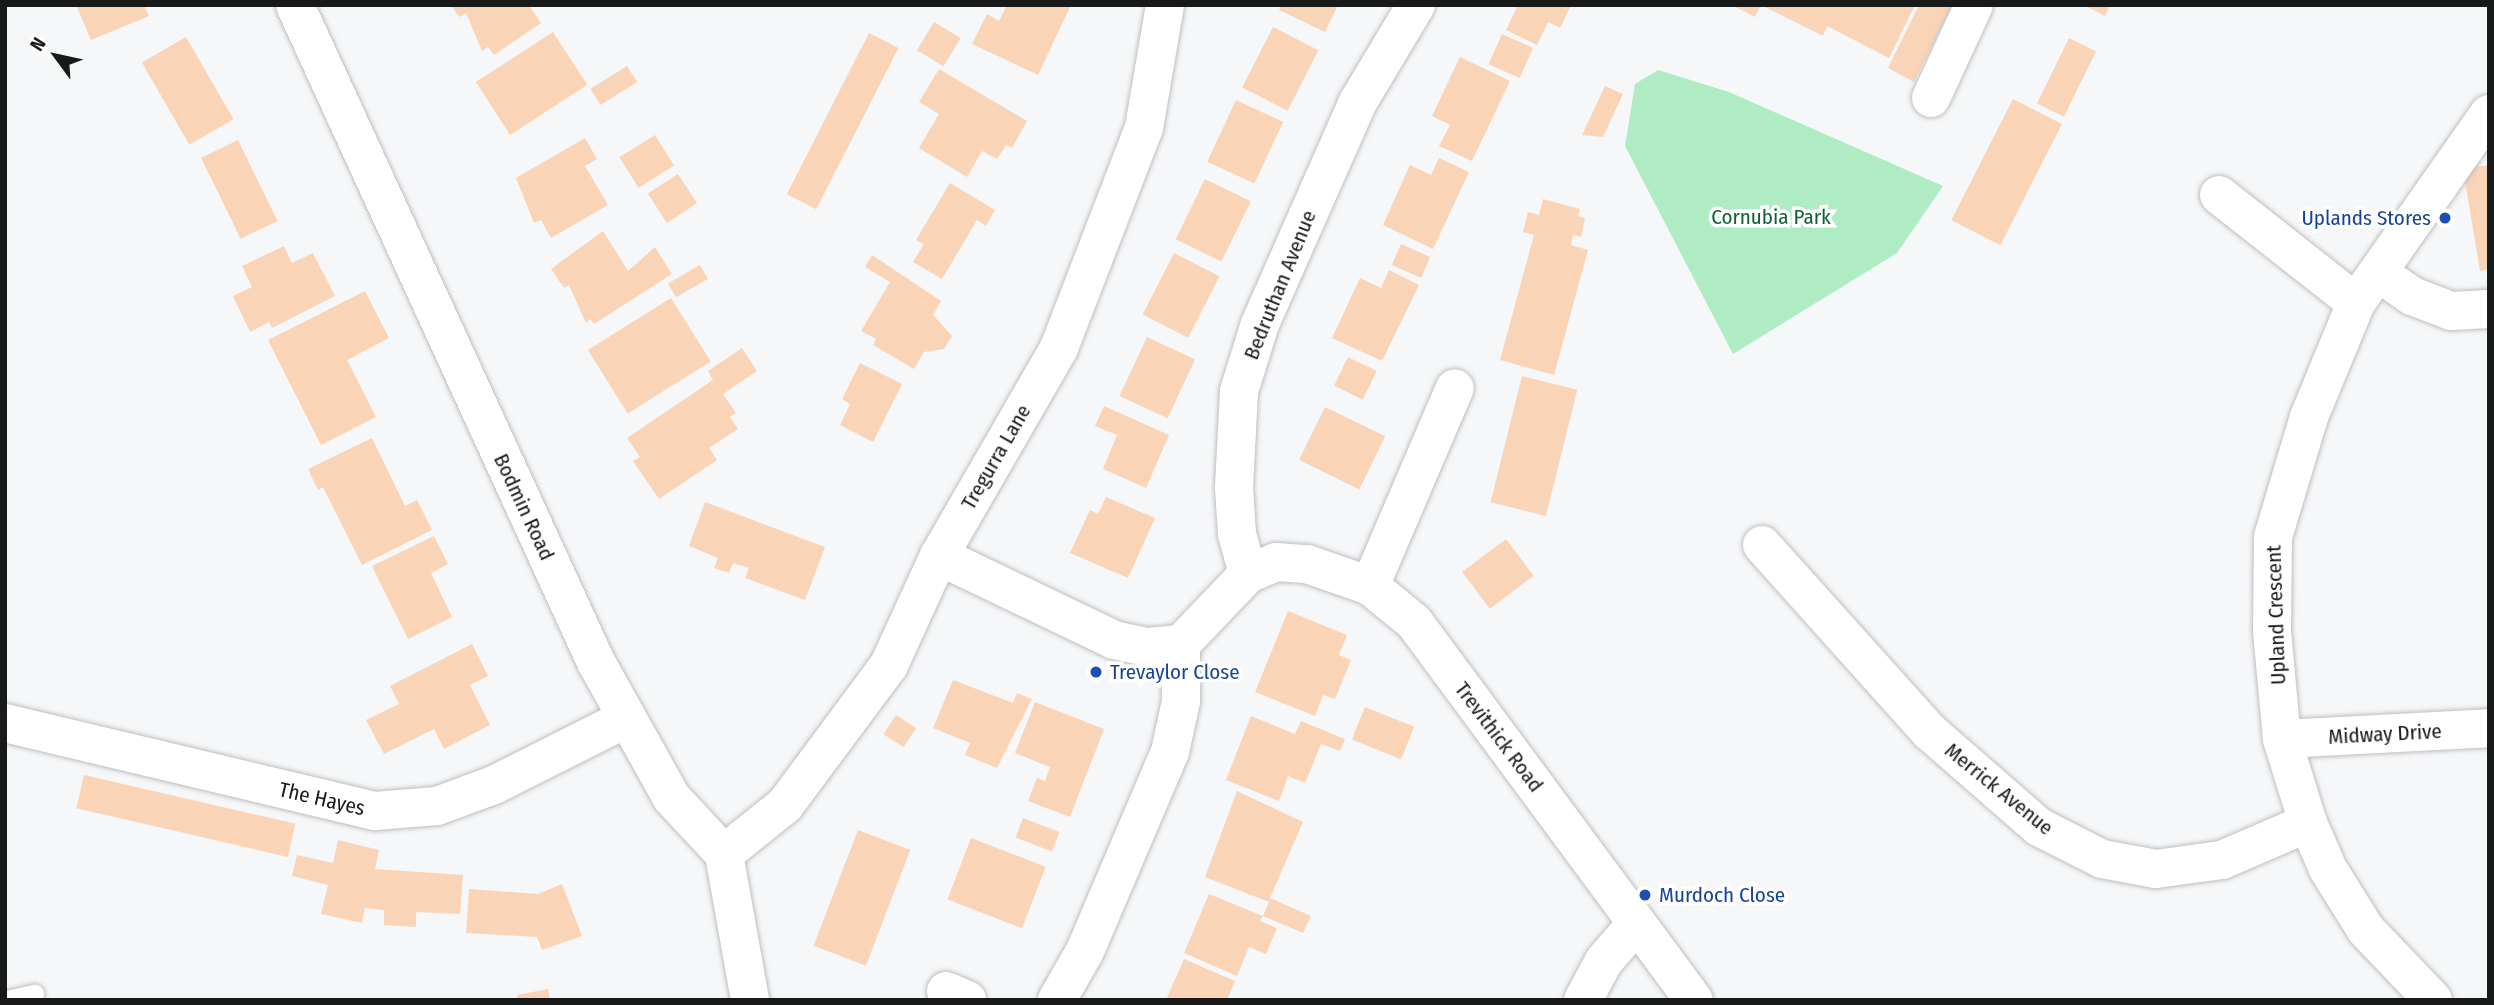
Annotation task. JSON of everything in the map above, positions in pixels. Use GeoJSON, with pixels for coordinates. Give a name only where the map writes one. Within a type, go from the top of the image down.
{"type":"FeatureCollection","features":[{"type":"Feature","properties":{"kind":"street","name":"Bodmin Road"},"geometry":{"type":"LineString","coordinates":[[295,5],[567,601],[626,718],[671,797],[724,855]]}},
{"type":"Feature","properties":{"kind":"street","name":"Tregurra Lane"},"geometry":{"type":"LineString","coordinates":[[724,855],[785,805],[889,665],[939,556],[1059,348],[1144,128],[1164,5]]}},
{"type":"Feature","properties":{"kind":"street","name":"Bedruthan Avenue"},"geometry":{"type":"LineString","coordinates":[[1248,574],[1237,534],[1234,487],[1240,391],[1260,324],[1358,102],[1416,5]]}},
{"type":"Feature","properties":{"kind":"street"},"geometry":{"type":"LineString","coordinates":[[1931,98],[1974,5]]}},
{"type":"Feature","properties":{"kind":"street","name":"Upland Crescent"},"geometry":{"type":"LineString","coordinates":[[2433,1000],[2394,966],[2367,930],[2328,869],[2308,823],[2282,739],[2272,631],[2273,537],[2305,428],[2356,303],[2489,114]]}},
{"type":"Feature","properties":{"kind":"street"},"geometry":{"type":"LineString","coordinates":[[2219,195],[2356,303]]}},
{"type":"Feature","properties":{"kind":"street"},"geometry":{"type":"LineString","coordinates":[[2379,273],[2412,296],[2451,311],[2489,309]]}},
{"type":"Feature","properties":{"kind":"street"},"geometry":{"type":"LineString","coordinates":[[1370,586],[1455,388]]}},
{"type":"Feature","properties":{"kind":"street","name":"Merrick Avenue"},"geometry":{"type":"LineString","coordinates":[[1762,545],[1930,732],[2039,827],[2102,859],[2156,869],[2222,860],[2308,823]]}},
{"type":"Feature","properties":{"kind":"street"},"geometry":{"type":"LineString","coordinates":[[939,556],[1114,640],[1147,647],[1181,644],[1248,574]]}},
{"type":"Feature","properties":{"kind":"street","name":"Trevithick Road"},"geometry":{"type":"LineString","coordinates":[[1248,574],[1276,562],[1307,564],[1370,586],[1414,622],[1694,1000]]}},
{"type":"Feature","properties":{"kind":"street"},"geometry":{"type":"LineString","coordinates":[[1057,1000],[1085,951],[1170,752],[1181,701],[1181,644]]}},
{"type":"Feature","properties":{"kind":"street","name":"The Hayes"},"geometry":{"type":"LineString","coordinates":[[5,723],[375,810],[437,806],[494,785],[626,718]]}},
{"type":"Feature","properties":{"kind":"street","name":"Midway Drive"},"geometry":{"type":"LineString","coordinates":[[2282,739],[2489,728]]}},
{"type":"Feature","properties":{"kind":"street"},"geometry":{"type":"LineString","coordinates":[[724,855],[750,1000]]}},
{"type":"Feature","properties":{"kind":"street"},"geometry":{"type":"LineString","coordinates":[[1583,1000],[1604,961],[1637,923]]}},
{"type":"Feature","properties":{"kind":"lane"},"geometry":{"type":"LineString","coordinates":[[7,1000],[34,994]]}},
{"type":"Feature","properties":{"kind":"green space","name":"Cornubia Park"},"geometry":{"type":"Polygon","coordinates":[[[1658,70],[1729,92],[1943,186],[1897,253],[1733,354],[1625,146],[1635,84],[1658,70]]]}},
{"type":"Feature","properties":{"kind":"building"},"geometry":{"type":"Polygon","coordinates":[[[76,5],[144,5],[149,16],[91,40],[76,5]]]}},
{"type":"Feature","properties":{"kind":"building"},"geometry":{"type":"Polygon","coordinates":[[[451,5],[529,5],[541,23],[494,55],[488,47],[482,51],[466,13],[459,17],[451,5]]]}},
{"type":"Feature","properties":{"kind":"building"},"geometry":{"type":"Polygon","coordinates":[[[1007,5],[1071,5],[1038,75],[972,44],[987,14],[999,21],[1007,5]]]}},
{"type":"Feature","properties":{"kind":"building"},"geometry":{"type":"Polygon","coordinates":[[[1282,5],[1338,5],[1325,32],[1279,10],[1282,5]]]}},
{"type":"Feature","properties":{"kind":"building"},"geometry":{"type":"Polygon","coordinates":[[[1513,5],[1571,5],[1560,28],[1548,22],[1537,45],[1506,30],[1517,7],[1513,5]]]}},
{"type":"Feature","properties":{"kind":"building"},"geometry":{"type":"Polygon","coordinates":[[[1732,5],[1761,5],[1755,17],[1732,5]]]}},
{"type":"Feature","properties":{"kind":"building"},"geometry":{"type":"Polygon","coordinates":[[[1761,5],[1914,7],[1889,58],[1827,26],[1823,36],[1761,5]]]}},
{"type":"Feature","properties":{"kind":"building"},"geometry":{"type":"Polygon","coordinates":[[[1919,5],[1952,5],[1914,82],[1888,68],[1919,5]]]}},
{"type":"Feature","properties":{"kind":"building"},"geometry":{"type":"Polygon","coordinates":[[[2084,5],[2110,5],[2105,16],[2084,5]]]}},
{"type":"Feature","properties":{"kind":"building"},"geometry":{"type":"Polygon","coordinates":[[[934,22],[961,38],[944,66],[917,50],[934,22]]]}},
{"type":"Feature","properties":{"kind":"building"},"geometry":{"type":"Polygon","coordinates":[[[1273,27],[1318,50],[1288,111],[1242,88],[1273,27]]]}},
{"type":"Feature","properties":{"kind":"building"},"geometry":{"type":"Polygon","coordinates":[[[553,32],[587,85],[510,135],[476,82],[553,32]]]}},
{"type":"Feature","properties":{"kind":"building"},"geometry":{"type":"Polygon","coordinates":[[[869,33],[898,48],[816,209],[787,194],[869,33]]]}},
{"type":"Feature","properties":{"kind":"building"},"geometry":{"type":"Polygon","coordinates":[[[1502,34],[1533,48],[1520,78],[1489,64],[1502,34]]]}},
{"type":"Feature","properties":{"kind":"building"},"geometry":{"type":"Polygon","coordinates":[[[186,37],[234,119],[189,145],[142,62],[186,37]]]}},
{"type":"Feature","properties":{"kind":"building"},"geometry":{"type":"Polygon","coordinates":[[[2069,38],[2096,51],[2064,117],[2037,104],[2069,38]]]}},
{"type":"Feature","properties":{"kind":"building"},"geometry":{"type":"Polygon","coordinates":[[[1460,57],[1510,81],[1472,161],[1439,146],[1450,125],[1432,116],[1460,57]]]}},
{"type":"Feature","properties":{"kind":"building"},"geometry":{"type":"Polygon","coordinates":[[[627,66],[637,82],[601,105],[591,89],[627,66]]]}},
{"type":"Feature","properties":{"kind":"building"},"geometry":{"type":"Polygon","coordinates":[[[939,69],[1027,121],[1012,148],[1006,145],[997,159],[982,151],[967,177],[919,148],[939,114],[919,102],[939,69]]]}},
{"type":"Feature","properties":{"kind":"building"},"geometry":{"type":"Polygon","coordinates":[[[1605,86],[1623,94],[1603,137],[1582,135],[1605,86]]]}},
{"type":"Feature","properties":{"kind":"building"},"geometry":{"type":"Polygon","coordinates":[[[2013,99],[2062,124],[2000,245],[1951,220],[2013,99]]]}},
{"type":"Feature","properties":{"kind":"building"},"geometry":{"type":"Polygon","coordinates":[[[1236,100],[1283,122],[1254,184],[1207,162],[1236,100]]]}},
{"type":"Feature","properties":{"kind":"building"},"geometry":{"type":"Polygon","coordinates":[[[655,135],[674,166],[638,188],[619,157],[655,135]]]}},
{"type":"Feature","properties":{"kind":"building"},"geometry":{"type":"Polygon","coordinates":[[[585,138],[597,159],[585,166],[608,205],[551,238],[541,220],[534,223],[516,178],[585,138]]]}},
{"type":"Feature","properties":{"kind":"building"},"geometry":{"type":"Polygon","coordinates":[[[238,140],[277,221],[241,239],[201,158],[238,140]]]}},
{"type":"Feature","properties":{"kind":"building"},"geometry":{"type":"Polygon","coordinates":[[[1439,158],[1469,172],[1433,249],[1383,225],[1410,165],[1431,175],[1439,158]]]}},
{"type":"Feature","properties":{"kind":"building"},"geometry":{"type":"Polygon","coordinates":[[[2489,165],[2489,269],[2480,271],[2463,169],[2489,165]]]}},
{"type":"Feature","properties":{"kind":"building"},"geometry":{"type":"Polygon","coordinates":[[[678,174],[697,203],[667,223],[648,194],[678,174]]]}},
{"type":"Feature","properties":{"kind":"building"},"geometry":{"type":"Polygon","coordinates":[[[1205,179],[1251,201],[1221,262],[1176,239],[1205,179]]]}},
{"type":"Feature","properties":{"kind":"building"},"geometry":{"type":"Polygon","coordinates":[[[950,183],[995,210],[986,226],[977,220],[942,279],[913,262],[924,244],[916,240],[950,183]]]}},
{"type":"Feature","properties":{"kind":"building"},"geometry":{"type":"Polygon","coordinates":[[[1543,199],[1580,209],[1578,216],[1585,218],[1581,237],[1573,235],[1571,245],[1588,250],[1554,375],[1500,360],[1534,235],[1523,232],[1528,212],[1539,215],[1543,199]]]}},
{"type":"Feature","properties":{"kind":"building"},"geometry":{"type":"Polygon","coordinates":[[[603,231],[628,271],[655,247],[672,274],[594,324],[590,319],[586,323],[569,285],[564,288],[551,269],[603,231]]]}},
{"type":"Feature","properties":{"kind":"building"},"geometry":{"type":"Polygon","coordinates":[[[1401,244],[1430,257],[1421,278],[1392,265],[1401,244]]]}},
{"type":"Feature","properties":{"kind":"building"},"geometry":{"type":"Polygon","coordinates":[[[284,246],[292,263],[313,253],[335,296],[272,328],[269,322],[250,332],[233,296],[252,287],[242,266],[284,246]]]}},
{"type":"Feature","properties":{"kind":"building"},"geometry":{"type":"Polygon","coordinates":[[[1174,253],[1219,276],[1188,338],[1143,314],[1174,253]]]}},
{"type":"Feature","properties":{"kind":"building"},"geometry":{"type":"Polygon","coordinates":[[[872,255],[941,301],[933,315],[952,336],[944,349],[924,352],[914,369],[873,345],[876,339],[861,331],[890,282],[865,267],[872,255]]]}},
{"type":"Feature","properties":{"kind":"building"},"geometry":{"type":"Polygon","coordinates":[[[700,265],[708,279],[676,297],[668,284],[700,265]]]}},
{"type":"Feature","properties":{"kind":"building"},"geometry":{"type":"Polygon","coordinates":[[[1389,270],[1419,285],[1382,361],[1332,338],[1360,278],[1381,288],[1389,270]]]}},
{"type":"Feature","properties":{"kind":"building"},"geometry":{"type":"Polygon","coordinates":[[[365,291],[389,338],[347,360],[376,417],[321,445],[268,340],[365,291]]]}},
{"type":"Feature","properties":{"kind":"building"},"geometry":{"type":"Polygon","coordinates":[[[671,298],[711,362],[628,414],[588,350],[671,298]]]}},
{"type":"Feature","properties":{"kind":"building"},"geometry":{"type":"Polygon","coordinates":[[[1147,337],[1195,359],[1168,418],[1120,396],[1147,337]]]}},
{"type":"Feature","properties":{"kind":"building"},"geometry":{"type":"Polygon","coordinates":[[[742,348],[757,371],[723,394],[736,413],[730,417],[738,429],[709,448],[717,460],[659,499],[633,461],[640,457],[627,438],[713,380],[708,371],[742,348]]]}},
{"type":"Feature","properties":{"kind":"building"},"geometry":{"type":"Polygon","coordinates":[[[1348,357],[1377,371],[1363,400],[1334,386],[1348,357]]]}},
{"type":"Feature","properties":{"kind":"building"},"geometry":{"type":"Polygon","coordinates":[[[860,363],[902,384],[873,442],[840,425],[850,404],[842,399],[860,363]]]}},
{"type":"Feature","properties":{"kind":"building"},"geometry":{"type":"Polygon","coordinates":[[[1522,376],[1577,390],[1546,516],[1491,502],[1522,376]]]}},
{"type":"Feature","properties":{"kind":"building"},"geometry":{"type":"Polygon","coordinates":[[[1104,406],[1169,435],[1146,488],[1103,469],[1117,435],[1095,426],[1104,406]]]}},
{"type":"Feature","properties":{"kind":"building"},"geometry":{"type":"Polygon","coordinates":[[[1325,407],[1385,436],[1359,489],[1299,460],[1325,407]]]}},
{"type":"Feature","properties":{"kind":"building"},"geometry":{"type":"Polygon","coordinates":[[[372,438],[405,506],[417,500],[432,530],[362,565],[323,487],[318,490],[308,469],[372,438]]]}},
{"type":"Feature","properties":{"kind":"building"},"geometry":{"type":"Polygon","coordinates":[[[1106,497],[1155,518],[1128,578],[1070,553],[1090,510],[1098,514],[1106,497]]]}},
{"type":"Feature","properties":{"kind":"building"},"geometry":{"type":"Polygon","coordinates":[[[705,502],[825,547],[805,600],[745,578],[749,568],[733,563],[729,573],[714,568],[718,558],[689,546],[705,502]]]}},
{"type":"Feature","properties":{"kind":"building"},"geometry":{"type":"Polygon","coordinates":[[[434,536],[448,564],[431,573],[452,617],[408,639],[372,566],[434,536]]]}},
{"type":"Feature","properties":{"kind":"building"},"geometry":{"type":"Polygon","coordinates":[[[1506,539],[1534,576],[1490,609],[1462,572],[1506,539]]]}},
{"type":"Feature","properties":{"kind":"building"},"geometry":{"type":"Polygon","coordinates":[[[1288,611],[1347,635],[1339,655],[1351,660],[1335,699],[1323,695],[1315,716],[1255,692],[1288,611]]]}},
{"type":"Feature","properties":{"kind":"building"},"geometry":{"type":"Polygon","coordinates":[[[472,644],[488,676],[470,685],[490,725],[444,749],[434,729],[384,754],[366,720],[399,704],[390,686],[472,644]]]}},
{"type":"Feature","properties":{"kind":"building"},"geometry":{"type":"Polygon","coordinates":[[[953,680],[1013,703],[1017,693],[1032,699],[997,768],[965,755],[970,743],[933,728],[953,680]]]}},
{"type":"Feature","properties":{"kind":"building"},"geometry":{"type":"Polygon","coordinates":[[[1035,702],[1104,729],[1070,817],[1028,801],[1037,778],[1045,781],[1050,767],[1015,753],[1035,702]]]}},
{"type":"Feature","properties":{"kind":"building"},"geometry":{"type":"Polygon","coordinates":[[[1365,707],[1414,727],[1401,759],[1352,739],[1365,707]]]}},
{"type":"Feature","properties":{"kind":"building"},"geometry":{"type":"Polygon","coordinates":[[[896,715],[916,728],[904,747],[883,734],[896,715]]]}},
{"type":"Feature","properties":{"kind":"building"},"geometry":{"type":"Polygon","coordinates":[[[1251,716],[1295,734],[1301,721],[1345,739],[1340,751],[1321,744],[1305,783],[1288,776],[1279,801],[1226,780],[1251,716]]]}},
{"type":"Feature","properties":{"kind":"building"},"geometry":{"type":"Polygon","coordinates":[[[84,775],[295,824],[288,857],[76,808],[84,775]]]}},
{"type":"Feature","properties":{"kind":"building"},"geometry":{"type":"Polygon","coordinates":[[[1237,791],[1303,822],[1270,898],[1311,916],[1303,933],[1263,916],[1269,902],[1205,877],[1237,791]]]}},
{"type":"Feature","properties":{"kind":"building"},"geometry":{"type":"Polygon","coordinates":[[[1023,818],[1059,832],[1052,852],[1015,838],[1023,818]]]}},
{"type":"Feature","properties":{"kind":"building"},"geometry":{"type":"Polygon","coordinates":[[[858,830],[910,850],[866,966],[814,946],[858,830]]]}},
{"type":"Feature","properties":{"kind":"building"},"geometry":{"type":"Polygon","coordinates":[[[971,838],[1046,867],[1022,928],[947,900],[971,838]]]}},
{"type":"Feature","properties":{"kind":"building"},"geometry":{"type":"Polygon","coordinates":[[[338,840],[379,850],[375,869],[463,875],[460,914],[416,912],[416,927],[384,925],[384,910],[365,908],[362,923],[321,914],[328,885],[292,876],[297,855],[333,863],[338,840]]]}},
{"type":"Feature","properties":{"kind":"building"},"geometry":{"type":"Polygon","coordinates":[[[562,884],[582,936],[542,950],[537,937],[466,933],[469,889],[538,894],[562,884]]]}},
{"type":"Feature","properties":{"kind":"building"},"geometry":{"type":"Polygon","coordinates":[[[1209,894],[1263,916],[1260,921],[1277,928],[1266,954],[1249,947],[1237,976],[1184,953],[1209,894]]]}},
{"type":"Feature","properties":{"kind":"building"},"geometry":{"type":"Polygon","coordinates":[[[1184,959],[1235,981],[1227,1000],[1166,1000],[1184,959]]]}},
{"type":"Feature","properties":{"kind":"building"},"geometry":{"type":"Polygon","coordinates":[[[548,989],[550,1000],[518,1000],[517,995],[548,989]]]}},
{"type":"Feature","properties":{"kind":"place","name":"Uplands Stores"},"geometry":{"type":"Point","coordinates":[2445,218]}},
{"type":"Feature","properties":{"kind":"place","name":"Trevaylor Close"},"geometry":{"type":"Point","coordinates":[1096,672]}},
{"type":"Feature","properties":{"kind":"place","name":"Murdoch Close"},"geometry":{"type":"Point","coordinates":[1645,895]}}]}
